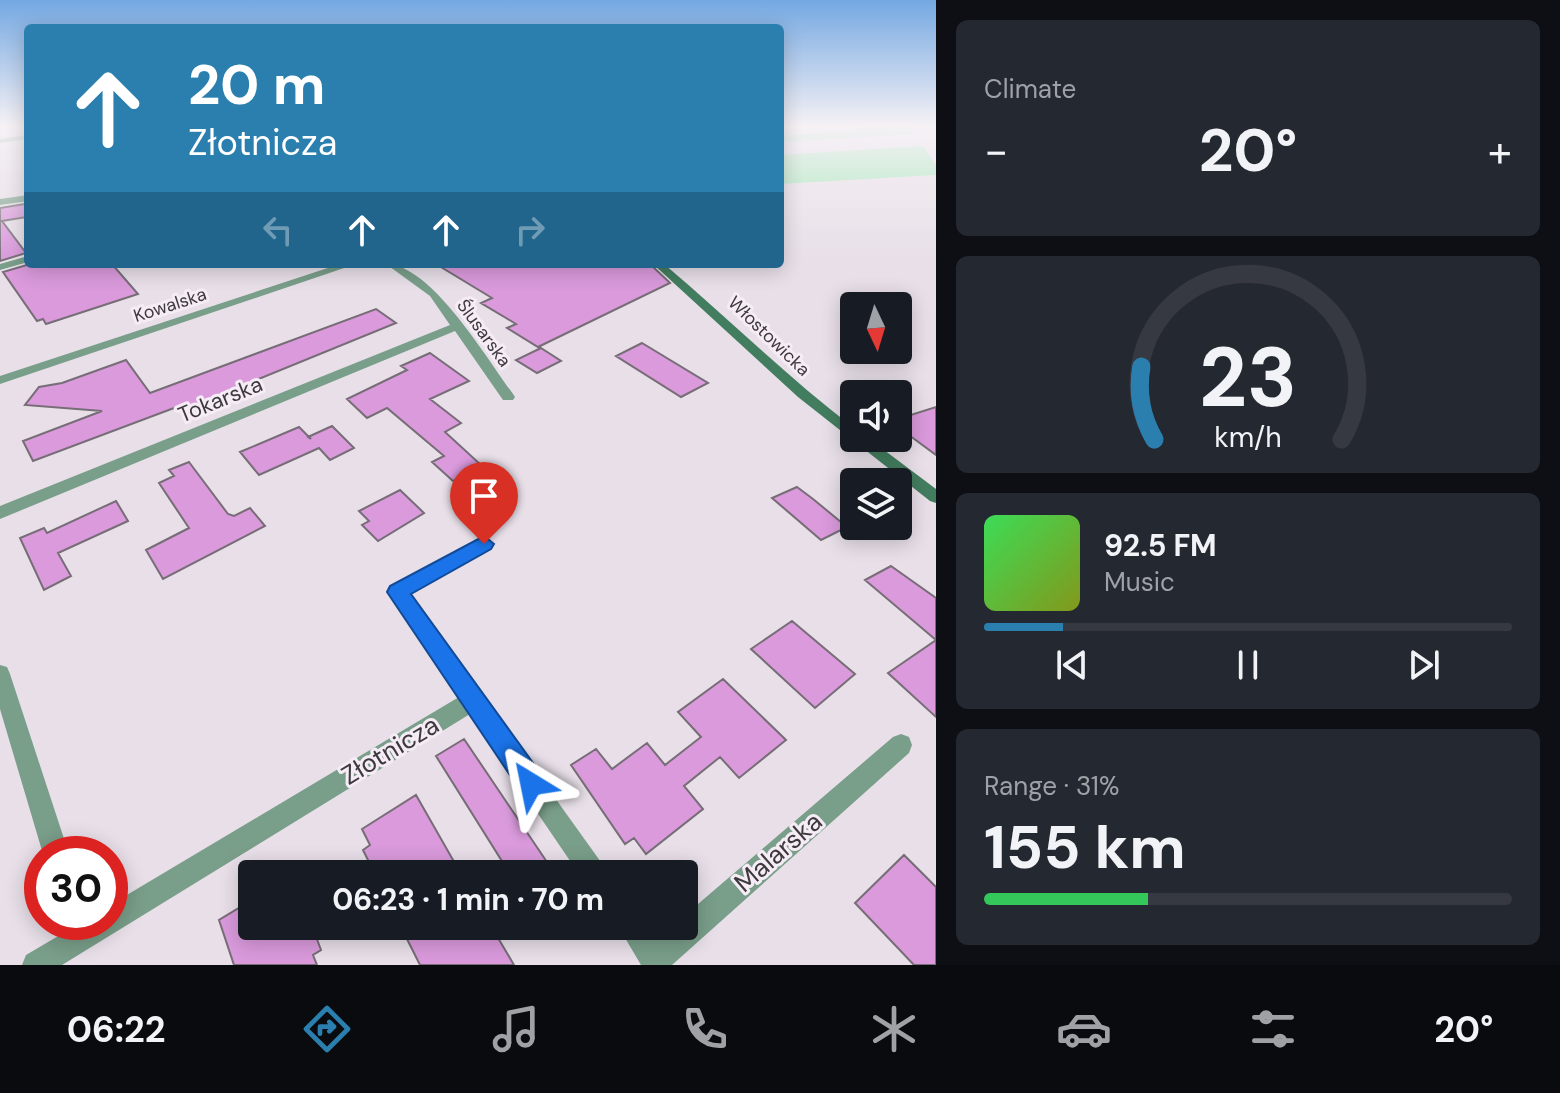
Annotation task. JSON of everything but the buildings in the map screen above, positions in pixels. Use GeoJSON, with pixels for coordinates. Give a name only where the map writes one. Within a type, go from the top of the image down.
{"type":"FeatureCollection","features":[{"type":"Feature","properties":{"kind":"main road","name":"Włostowicka"},"geometry":{"type":"LineString","coordinates":[[663,268],[706,304],[790,386],[840,425]]}},
{"type":"Feature","properties":{"kind":"main road","name":"Włostowicka"},"geometry":{"type":"LineString","coordinates":[[876,452],[936,497]]}},
{"type":"Feature","properties":{"kind":"street"},"geometry":{"type":"LineString","coordinates":[[0,202],[24,199]]}},
{"type":"Feature","properties":{"kind":"street"},"geometry":{"type":"LineString","coordinates":[[0,267],[24,260]]}},
{"type":"Feature","properties":{"kind":"street","name":"Kowalska"},"geometry":{"type":"LineString","coordinates":[[0,380],[339,268]]}},
{"type":"Feature","properties":{"kind":"street","name":"Ślusarska"},"geometry":{"type":"LineString","coordinates":[[397,268],[434,294],[508,397]]}},
{"type":"Feature","properties":{"kind":"street","name":"Tokarska"},"geometry":{"type":"LineString","coordinates":[[0,513],[457,326]]}},
{"type":"Feature","properties":{"kind":"street"},"geometry":{"type":"LineString","coordinates":[[484,544],[397,592],[584,860]]}},
{"type":"Feature","properties":{"kind":"street"},"geometry":{"type":"LineString","coordinates":[[0,674],[50,836]]}},
{"type":"Feature","properties":{"kind":"street","name":"Złotnicza"},"geometry":{"type":"LineString","coordinates":[[128,909],[473,700]]}},
{"type":"Feature","properties":{"kind":"street","name":"Malarska"},"geometry":{"type":"LineString","coordinates":[[656,962],[901,745]]}},
{"type":"Feature","properties":{"kind":"street","name":"Złotnicza"},"geometry":{"type":"LineString","coordinates":[[36,965],[67,940]]}},
{"type":"Feature","properties":{"kind":"street"},"geometry":{"type":"LineString","coordinates":[[641,940],[656,962]]}},
{"type":"Feature","properties":{"kind":"green space"},"geometry":{"type":"Polygon","coordinates":[[[784,170],[936,170],[936,175],[784,184],[784,170]]]}},
{"type":"Feature","properties":{"kind":"route"},"geometry":{"type":"LineString","coordinates":[[484,544],[397,592],[531,784]]}}]}
